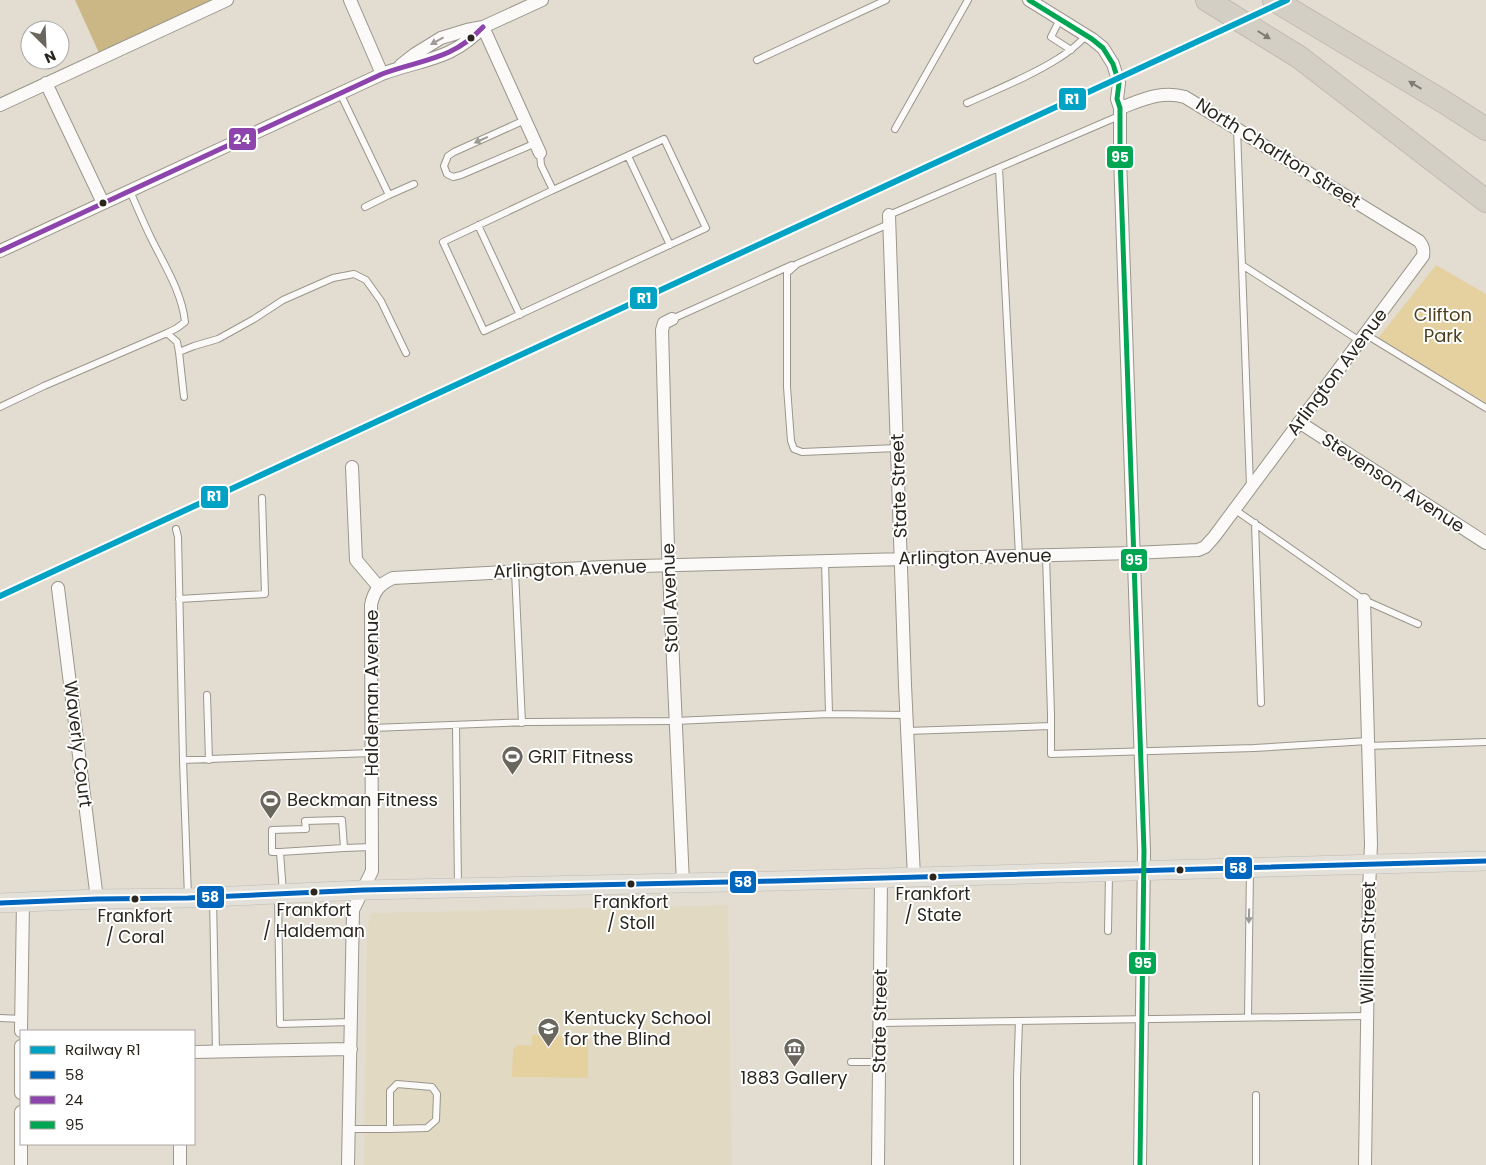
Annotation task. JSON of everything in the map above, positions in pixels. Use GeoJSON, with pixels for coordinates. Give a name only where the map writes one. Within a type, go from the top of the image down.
{"type":"FeatureCollection","features":[{"type":"Feature","properties":{"kind":"highway"},"geometry":{"type":"LineString","coordinates":[[1207,0],[1298,57],[1486,202]]}},
{"type":"Feature","properties":{"kind":"highway"},"geometry":{"type":"LineString","coordinates":[[1274,0],[1486,129]]}},
{"type":"Feature","properties":{"kind":"highway"},"geometry":{"type":"LineString","coordinates":[[1444,102],[1486,125]]}},
{"type":"Feature","properties":{"kind":"highway"},"geometry":{"type":"LineString","coordinates":[[1371,112],[1486,183]]}},
{"type":"Feature","properties":{"kind":"main road"},"geometry":{"type":"LineString","coordinates":[[0,903],[188,898],[363,890],[1486,861]]}},
{"type":"Feature","properties":{"kind":"street"},"geometry":{"type":"LineString","coordinates":[[0,105],[227,0]]}},
{"type":"Feature","properties":{"kind":"street"},"geometry":{"type":"LineString","coordinates":[[350,0],[382,74]]}},
{"type":"Feature","properties":{"kind":"street"},"geometry":{"type":"LineString","coordinates":[[0,251],[382,74],[448,54],[472,40],[483,27],[542,0]]}},
{"type":"Feature","properties":{"kind":"street"},"geometry":{"type":"LineString","coordinates":[[1029,0],[1103,48],[1113,64],[1119,83],[1117,99],[1119,112],[1144,871],[1140,1165]]}},
{"type":"Feature","properties":{"kind":"street"},"geometry":{"type":"LineString","coordinates":[[483,27],[538,148]]}},
{"type":"Feature","properties":{"kind":"street"},"geometry":{"type":"LineString","coordinates":[[46,83],[103,203]]}},
{"type":"Feature","properties":{"kind":"street","name":"North Charlton Street"},"geometry":{"type":"LineString","coordinates":[[1119,112],[1156,95],[1177,94],[1185,97],[1198,103],[1419,241],[1424,250]]}},
{"type":"Feature","properties":{"kind":"street","name":"State Street"},"geometry":{"type":"LineString","coordinates":[[889,220],[906,716],[914,877]]}},
{"type":"Feature","properties":{"kind":"street","name":"Arlington Avenue"},"geometry":{"type":"LineString","coordinates":[[378,586],[393,578],[603,566],[1046,556],[1198,550],[1205,547],[1250,488],[1418,263],[1424,250]]}},
{"type":"Feature","properties":{"kind":"street","name":"Stoll Avenue"},"geometry":{"type":"LineString","coordinates":[[672,319],[664,323],[662,330],[675,721],[683,883]]}},
{"type":"Feature","properties":{"kind":"street","name":"Stevenson Avenue"},"geometry":{"type":"LineString","coordinates":[[1299,422],[1486,543]]}},
{"type":"Feature","properties":{"kind":"street","name":"Haldeman Avenue"},"geometry":{"type":"LineString","coordinates":[[348,1165],[353,910],[372,871],[371,605],[372,596],[378,586],[356,560],[352,466]]}},
{"type":"Feature","properties":{"kind":"street","name":"Waverly Court"},"geometry":{"type":"LineString","coordinates":[[58,588],[97,899]]}},
{"type":"Feature","properties":{"kind":"street","name":"William Street"},"geometry":{"type":"LineString","coordinates":[[1364,600],[1371,844],[1365,1165]]}},
{"type":"Feature","properties":{"kind":"street","name":"State Street"},"geometry":{"type":"LineString","coordinates":[[878,1165],[881,878]]}},
{"type":"Feature","properties":{"kind":"street"},"geometry":{"type":"LineString","coordinates":[[22,1025],[24,902]]}},
{"type":"Feature","properties":{"kind":"street"},"geometry":{"type":"LineString","coordinates":[[195,1052],[351,1049]]}},
{"type":"Feature","properties":{"kind":"street"},"geometry":{"type":"LineString","coordinates":[[21,1145],[21,1165]]}},
{"type":"Feature","properties":{"kind":"street"},"geometry":{"type":"LineString","coordinates":[[180,1145],[180,1165]]}},
{"type":"Feature","properties":{"kind":"lane"},"geometry":{"type":"LineString","coordinates":[[757,60],[886,0]]}},
{"type":"Feature","properties":{"kind":"lane"},"geometry":{"type":"LineString","coordinates":[[895,129],[968,0]]}},
{"type":"Feature","properties":{"kind":"lane"},"geometry":{"type":"LineString","coordinates":[[1060,19],[1051,37],[1071,50]]}},
{"type":"Feature","properties":{"kind":"lane"},"geometry":{"type":"LineString","coordinates":[[967,103],[1042,68],[1071,50],[1086,36]]}},
{"type":"Feature","properties":{"kind":"lane"},"geometry":{"type":"LineString","coordinates":[[340,93],[389,195]]}},
{"type":"Feature","properties":{"kind":"lane"},"geometry":{"type":"LineString","coordinates":[[672,319],[797,264],[1119,112]]}},
{"type":"Feature","properties":{"kind":"lane"},"geometry":{"type":"LineString","coordinates":[[525,120],[454,152],[448,156],[444,166],[448,174],[453,177],[538,148],[542,165],[553,190]]}},
{"type":"Feature","properties":{"kind":"lane"},"geometry":{"type":"LineString","coordinates":[[1237,128],[1250,488]]}},
{"type":"Feature","properties":{"kind":"lane"},"geometry":{"type":"LineString","coordinates":[[664,139],[706,228],[484,331],[443,242],[553,190],[664,139]]}},
{"type":"Feature","properties":{"kind":"lane"},"geometry":{"type":"LineString","coordinates":[[628,156],[670,245]]}},
{"type":"Feature","properties":{"kind":"lane"},"geometry":{"type":"LineString","coordinates":[[999,168],[1019,556]]}},
{"type":"Feature","properties":{"kind":"lane"},"geometry":{"type":"LineString","coordinates":[[365,207],[414,184]]}},
{"type":"Feature","properties":{"kind":"lane"},"geometry":{"type":"LineString","coordinates":[[0,407],[167,333],[185,322],[179,296],[130,191]]}},
{"type":"Feature","properties":{"kind":"lane"},"geometry":{"type":"LineString","coordinates":[[478,225],[520,315]]}},
{"type":"Feature","properties":{"kind":"lane"},"geometry":{"type":"LineString","coordinates":[[797,264],[787,273],[787,387],[791,441],[794,449],[802,452],[897,448]]}},
{"type":"Feature","properties":{"kind":"lane"},"geometry":{"type":"LineString","coordinates":[[1242,265],[1362,338],[1486,408]]}},
{"type":"Feature","properties":{"kind":"lane"},"geometry":{"type":"LineString","coordinates":[[179,352],[218,339],[283,300],[325,281],[354,274],[366,280],[381,301],[406,352]]}},
{"type":"Feature","properties":{"kind":"lane"},"geometry":{"type":"LineString","coordinates":[[167,333],[177,342],[184,397]]}},
{"type":"Feature","properties":{"kind":"lane"},"geometry":{"type":"LineString","coordinates":[[179,598],[265,594],[262,498]]}},
{"type":"Feature","properties":{"kind":"lane"},"geometry":{"type":"LineString","coordinates":[[1234,509],[1364,600],[1418,624]]}},
{"type":"Feature","properties":{"kind":"lane"},"geometry":{"type":"LineString","coordinates":[[1255,524],[1261,703]]}},
{"type":"Feature","properties":{"kind":"lane"},"geometry":{"type":"LineString","coordinates":[[176,529],[178,537],[188,898]]}},
{"type":"Feature","properties":{"kind":"lane"},"geometry":{"type":"LineString","coordinates":[[1046,556],[1051,754],[1368,743],[1486,742]]}},
{"type":"Feature","properties":{"kind":"lane"},"geometry":{"type":"LineString","coordinates":[[825,561],[829,714]]}},
{"type":"Feature","properties":{"kind":"lane"},"geometry":{"type":"LineString","coordinates":[[515,571],[522,722]]}},
{"type":"Feature","properties":{"kind":"lane"},"geometry":{"type":"LineString","coordinates":[[207,695],[209,760]]}},
{"type":"Feature","properties":{"kind":"lane"},"geometry":{"type":"LineString","coordinates":[[372,728],[522,722],[675,721],[829,714],[906,716]]}},
{"type":"Feature","properties":{"kind":"lane"},"geometry":{"type":"LineString","coordinates":[[456,725],[458,888]]}},
{"type":"Feature","properties":{"kind":"lane"},"geometry":{"type":"LineString","coordinates":[[907,731],[1051,726]]}},
{"type":"Feature","properties":{"kind":"lane"},"geometry":{"type":"LineString","coordinates":[[183,760],[372,753]]}},
{"type":"Feature","properties":{"kind":"lane"},"geometry":{"type":"LineString","coordinates":[[344,848],[342,820],[306,821],[306,830],[272,830],[272,852],[372,847]]}},
{"type":"Feature","properties":{"kind":"lane"},"geometry":{"type":"LineString","coordinates":[[280,852],[280,1024],[351,1022]]}},
{"type":"Feature","properties":{"kind":"lane"},"geometry":{"type":"LineString","coordinates":[[1248,1017],[1250,868]]}},
{"type":"Feature","properties":{"kind":"lane"},"geometry":{"type":"LineString","coordinates":[[1108,930],[1109,872]]}},
{"type":"Feature","properties":{"kind":"lane"},"geometry":{"type":"LineString","coordinates":[[213,897],[216,1052]]}},
{"type":"Feature","properties":{"kind":"lane"},"geometry":{"type":"LineString","coordinates":[[880,1023],[1367,1016]]}},
{"type":"Feature","properties":{"kind":"lane"},"geometry":{"type":"LineString","coordinates":[[0,1018],[22,1025]]}},
{"type":"Feature","properties":{"kind":"lane"},"geometry":{"type":"LineString","coordinates":[[1017,1165],[1019,1021]]}},
{"type":"Feature","properties":{"kind":"lane"},"geometry":{"type":"LineString","coordinates":[[851,1062],[879,1062]]}},
{"type":"Feature","properties":{"kind":"lane"},"geometry":{"type":"LineString","coordinates":[[349,1129],[390,1129],[427,1128],[436,1120],[437,1094],[432,1087],[397,1084],[390,1091],[390,1129]]}},
{"type":"Feature","properties":{"kind":"lane"},"geometry":{"type":"LineString","coordinates":[[1256,1095],[1256,1165]]}},
{"type":"Feature","properties":{"kind":"shaded area"},"geometry":{"type":"Polygon","coordinates":[[[75,0],[218,0],[100,55],[75,0]]]}},
{"type":"Feature","properties":{"kind":"shaded area","name":"Kentucky School for the Blind"},"geometry":{"type":"Polygon","coordinates":[[[728,905],[732,1165],[364,1165],[367,929],[371,913],[728,905]]]}},
{"type":"Feature","properties":{"kind":"green space","name":"Clifton Park"},"geometry":{"type":"Polygon","coordinates":[[[1436,265],[1486,294],[1486,403],[1378,338],[1436,265]]]}},
{"type":"Feature","properties":{"kind":"green space"},"geometry":{"type":"Polygon","coordinates":[[[532,1035],[588,1036],[588,1078],[512,1077],[513,1049],[518,1045],[532,1046],[532,1035]]]}},
{"type":"Feature","properties":{"kind":"rail line","name":"R1"},"geometry":{"type":"LineString","coordinates":[[0,596],[1287,0]]}},
{"type":"Feature","properties":{"kind":"transit line","name":"95"},"geometry":{"type":"LineString","coordinates":[[1029,0],[1092,39],[1103,48],[1113,64],[1119,83],[1117,99],[1120,108],[1120,157],[1144,851],[1140,1165]]}},
{"type":"Feature","properties":{"kind":"transit line","name":"24"},"geometry":{"type":"LineString","coordinates":[[0,251],[382,74],[448,53],[459,47],[483,27]]}},
{"type":"Feature","properties":{"kind":"transit line","name":"58"},"geometry":{"type":"LineString","coordinates":[[0,903],[188,898],[363,890],[776,881],[1486,861]]}},
{"type":"Feature","properties":{"kind":"place","name":"GRIT Fitness"},"geometry":{"type":"Point","coordinates":[512,776]}},
{"type":"Feature","properties":{"kind":"place","name":"Beckman Fitness"},"geometry":{"type":"Point","coordinates":[271,819]}},
{"type":"Feature","properties":{"kind":"place","name":"Frankfort / State"},"geometry":{"type":"Point","coordinates":[933,877]}},
{"type":"Feature","properties":{"kind":"place","name":"Frankfort / Stoll"},"geometry":{"type":"Point","coordinates":[631,884]}},
{"type":"Feature","properties":{"kind":"place","name":"Frankfort / Haldeman"},"geometry":{"type":"Point","coordinates":[314,892]}},
{"type":"Feature","properties":{"kind":"place","name":"Frankfort / Coral"},"geometry":{"type":"Point","coordinates":[135,899]}},
{"type":"Feature","properties":{"kind":"place","name":"Kentucky School for the Blind"},"geometry":{"type":"Point","coordinates":[548,1047]}},
{"type":"Feature","properties":{"kind":"place","name":"1883 Gallery"},"geometry":{"type":"Point","coordinates":[794,1067]}}]}
